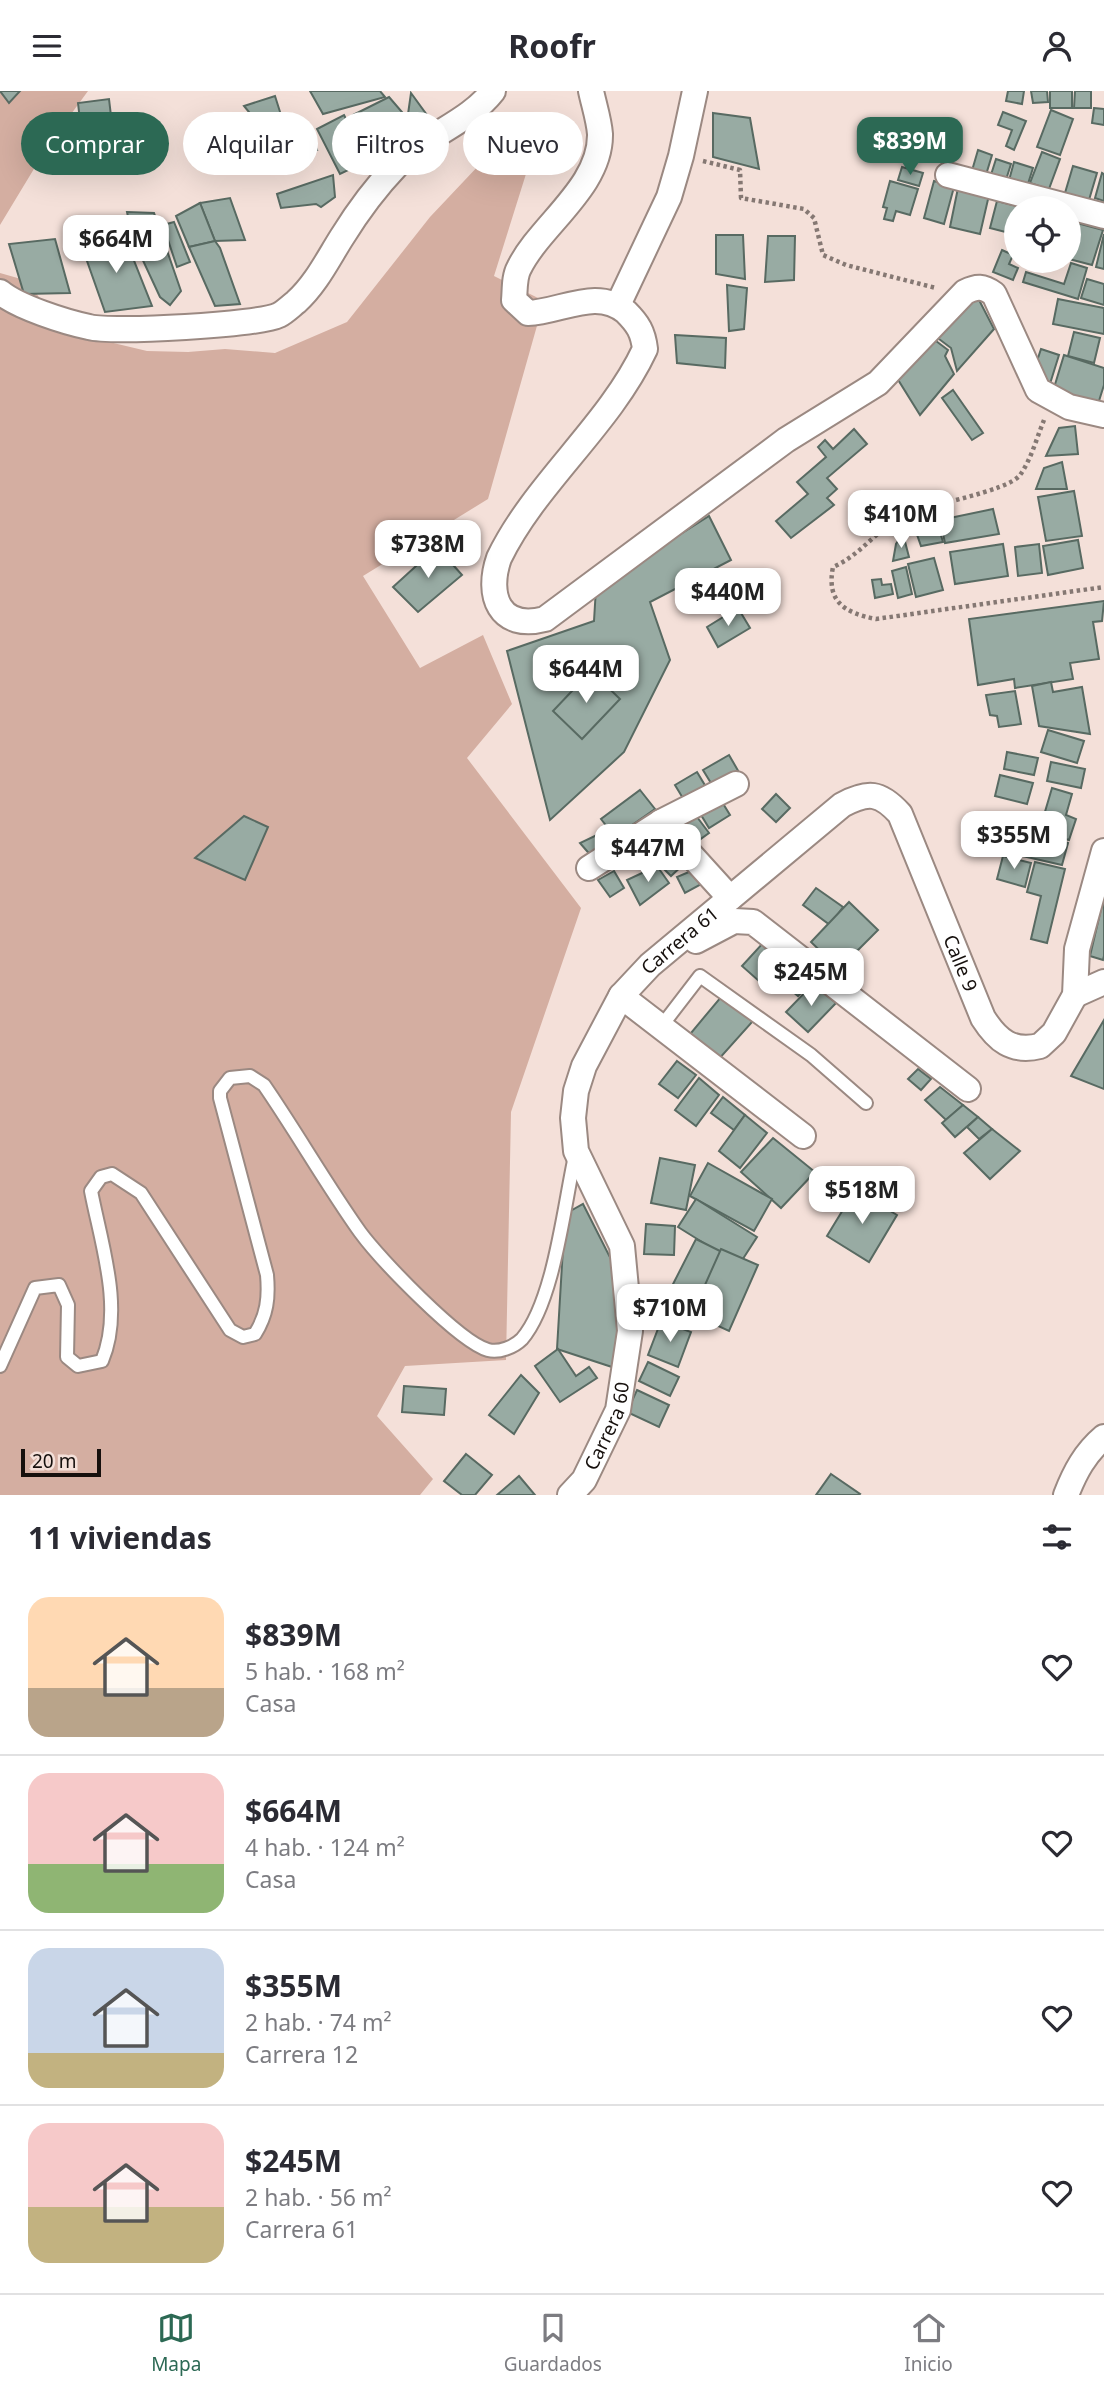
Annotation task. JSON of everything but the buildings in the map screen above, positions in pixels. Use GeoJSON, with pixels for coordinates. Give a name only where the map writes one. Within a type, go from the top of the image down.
{"type":"FeatureCollection","features":[{"type":"Feature","properties":{"kind":"street"},"geometry":{"type":"LineString","coordinates":[[0,292],[29,306],[90,328],[126,330],[253,322],[279,315],[298,300],[322,272],[370,195],[398,163],[430,135],[472,114],[493,91]]}},
{"type":"Feature","properties":{"kind":"street"},"geometry":{"type":"LineString","coordinates":[[591,91],[600,136],[591,167],[575,198],[538,236],[517,271],[514,300],[528,313],[547,312],[598,299],[618,305],[640,328],[645,349],[615,397],[549,480],[499,558],[494,572],[495,600],[503,611],[517,622],[531,623],[545,619],[562,608],[786,440],[878,383],[965,292],[976,287],[986,288],[994,294],[1038,390],[1053,399],[1104,415]]}},
{"type":"Feature","properties":{"kind":"street"},"geometry":{"type":"LineString","coordinates":[[618,305],[668,197],[681,156],[695,91]]}},
{"type":"Feature","properties":{"kind":"street"},"geometry":{"type":"LineString","coordinates":[[948,175],[1104,216]]}},
{"type":"Feature","properties":{"kind":"street"},"geometry":{"type":"LineString","coordinates":[[589,868],[661,822],[736,783]]}},
{"type":"Feature","properties":{"kind":"street","name":"Carrera 61"},"geometry":{"type":"LineString","coordinates":[[576,1151],[573,1118],[576,1091],[597,1039],[621,996],[650,965],[842,805],[859,796],[875,796]]}},
{"type":"Feature","properties":{"kind":"street","name":"Calle 9"},"geometry":{"type":"LineString","coordinates":[[875,796],[887,800],[900,814],[983,1018],[994,1035],[1013,1047],[1040,1046],[1054,1033],[1075,995]]}},
{"type":"Feature","properties":{"kind":"street"},"geometry":{"type":"LineString","coordinates":[[661,822],[730,898]]}},
{"type":"Feature","properties":{"kind":"street"},"geometry":{"type":"LineString","coordinates":[[1104,851],[1077,949],[1075,995],[1104,982]]}},
{"type":"Feature","properties":{"kind":"street"},"geometry":{"type":"LineString","coordinates":[[650,965],[734,921],[753,922],[968,1089]]}},
{"type":"Feature","properties":{"kind":"street"},"geometry":{"type":"LineString","coordinates":[[621,996],[803,1136]]}},
{"type":"Feature","properties":{"kind":"street","name":"Carrera 60"},"geometry":{"type":"LineString","coordinates":[[569,1495],[584,1480],[618,1410],[630,1331],[622,1246],[576,1151]]}},
{"type":"Feature","properties":{"kind":"street"},"geometry":{"type":"LineString","coordinates":[[1066,1495],[1074,1475],[1091,1448],[1104,1437]]}},
{"type":"Feature","properties":{"kind":"lane"},"geometry":{"type":"LineString","coordinates":[[660,1028],[700,977],[811,1055],[866,1103]]}},
{"type":"Feature","properties":{"kind":"lane"},"geometry":{"type":"LineString","coordinates":[[0,1366],[29,1308],[35,1288],[59,1285],[68,1305],[68,1357],[78,1366],[102,1361],[106,1351],[111,1302],[91,1191],[101,1177],[112,1174],[141,1193],[230,1330],[243,1337],[255,1334],[263,1322],[269,1298],[267,1275],[220,1098],[220,1091],[230,1078],[250,1076],[264,1085],[361,1233],[454,1328],[475,1344],[489,1350],[498,1351],[515,1344],[537,1314],[551,1272],[576,1151]]}},
{"type":"Feature","properties":{"kind":"path"},"geometry":{"type":"LineString","coordinates":[[681,156],[740,170],[741,198],[804,209],[814,218],[823,255],[846,265],[929,288],[965,292]]}},
{"type":"Feature","properties":{"kind":"path"},"geometry":{"type":"LineString","coordinates":[[1053,399],[1020,476],[1002,487],[950,500],[895,521],[860,551],[833,567],[830,584],[834,596],[851,614],[876,619],[1104,587]]}},
{"type":"Feature","properties":{"kind":"shaded area"},"geometry":{"type":"Polygon","coordinates":[[[0,91],[88,91],[73,112],[21,112],[21,175],[30,175],[0,225],[0,91]]]}},
{"type":"Feature","properties":{"kind":"shaded area"},"geometry":{"type":"Polygon","coordinates":[[[470,175],[526,175],[494,276],[544,301],[488,499],[363,576],[420,668],[483,635],[512,704],[467,758],[581,908],[511,1112],[506,1360],[405,1366],[377,1416],[433,1479],[420,1495],[0,1495],[0,273],[28,281],[59,327],[84,336],[147,351],[225,349],[275,353],[347,322],[430,217],[470,175]]]}}]}
